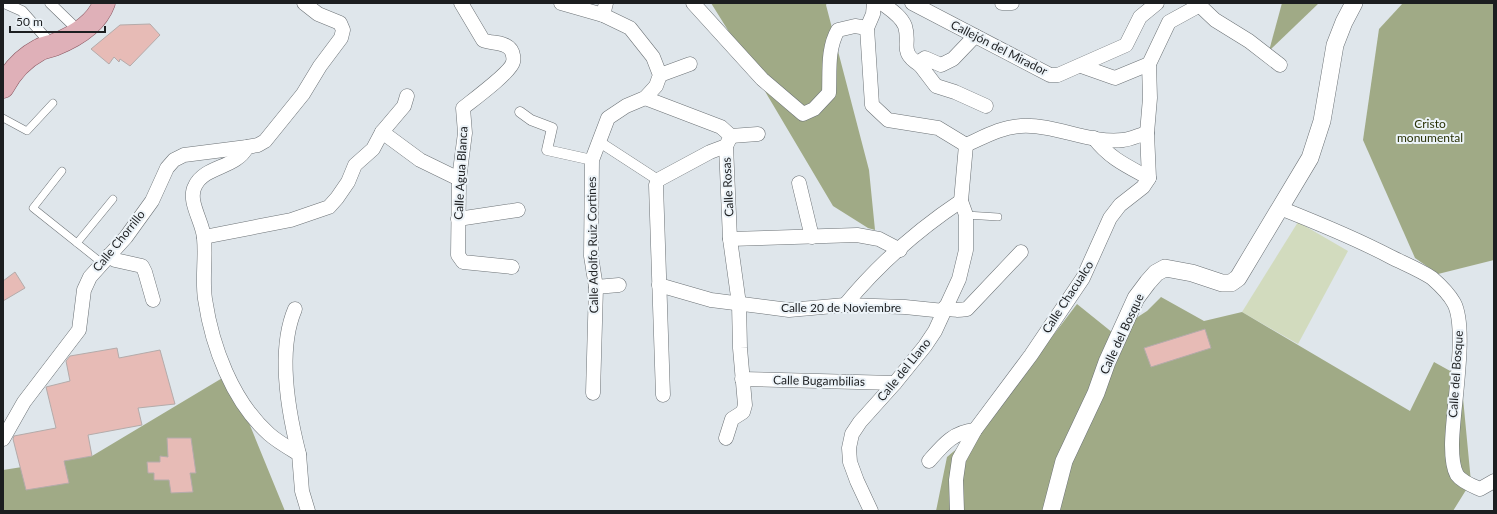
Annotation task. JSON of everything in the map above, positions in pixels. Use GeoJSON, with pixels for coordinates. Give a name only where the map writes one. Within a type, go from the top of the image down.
{"type":"FeatureCollection","features":[{"type":"Feature","properties":{"kind":"main road"},"geometry":{"type":"LineString","coordinates":[[3,87],[9,76],[29,56],[40,49],[80,32],[95,18],[104,3]]}},
{"type":"Feature","properties":{"kind":"street"},"geometry":{"type":"LineString","coordinates":[[4,3],[22,11],[52,45]]}},
{"type":"Feature","properties":{"kind":"street"},"geometry":{"type":"LineString","coordinates":[[50,3],[80,32]]}},
{"type":"Feature","properties":{"kind":"street","name":"Calle Chorrillo"},"geometry":{"type":"LineString","coordinates":[[3,439],[24,402],[79,330],[84,290],[90,277],[126,237],[152,201],[167,168],[174,160],[184,155],[247,148],[258,145],[273,133],[341,38],[343,30],[340,23],[318,14],[304,3]]}},
{"type":"Feature","properties":{"kind":"street","name":"Calle Agua Blanca"},"geometry":{"type":"LineString","coordinates":[[461,3],[483,40],[505,45],[511,50],[513,63],[506,72],[463,108],[465,133],[459,179],[458,255],[464,262],[512,267]]}},
{"type":"Feature","properties":{"kind":"street"},"geometry":{"type":"LineString","coordinates":[[561,3],[604,9],[630,28],[653,57],[660,75],[656,86],[645,98],[721,127],[728,141]]}},
{"type":"Feature","properties":{"kind":"street"},"geometry":{"type":"LineString","coordinates":[[693,3],[762,79],[804,114],[814,109],[829,93],[830,54],[834,37],[838,30],[855,26],[867,28]]}},
{"type":"Feature","properties":{"kind":"street","name":"Callejón del Mirador"},"geometry":{"type":"LineString","coordinates":[[912,3],[1050,75],[1058,75],[1126,45],[1140,17],[1157,3]]}},
{"type":"Feature","properties":{"kind":"street"},"geometry":{"type":"LineString","coordinates":[[1002,3],[1012,3]]}},
{"type":"Feature","properties":{"kind":"street","name":"Calle del Bosque"},"geometry":{"type":"LineString","coordinates":[[1051,511],[1064,461],[1096,393],[1107,362],[1136,298],[1156,273],[1165,268],[1222,283],[1231,283],[1238,278],[1310,158],[1322,121],[1335,46],[1344,22],[1354,3]]}},
{"type":"Feature","properties":{"kind":"street"},"geometry":{"type":"LineString","coordinates":[[1149,178],[1147,133],[1150,98],[1149,64],[1169,22],[1198,4],[1215,20],[1249,41],[1280,65]]}},
{"type":"Feature","properties":{"kind":"street"},"geometry":{"type":"LineString","coordinates":[[986,106],[955,92],[936,86],[921,63],[911,59],[907,53],[905,27],[900,17],[879,6],[867,28],[872,105],[888,120],[938,128],[966,145],[1001,129],[1020,126],[1046,126],[1094,138],[1124,140],[1147,133]]}},
{"type":"Feature","properties":{"kind":"street"},"geometry":{"type":"LineString","coordinates":[[921,63],[925,58],[941,65],[953,59],[975,36]]}},
{"type":"Feature","properties":{"kind":"street"},"geometry":{"type":"LineString","coordinates":[[660,75],[690,64]]}},
{"type":"Feature","properties":{"kind":"street"},"geometry":{"type":"LineString","coordinates":[[1080,66],[1115,78],[1149,64]]}},
{"type":"Feature","properties":{"kind":"street"},"geometry":{"type":"LineString","coordinates":[[204,237],[291,220],[313,214],[329,206],[338,198],[348,182],[355,165],[373,149],[382,132],[404,106],[407,96]]}},
{"type":"Feature","properties":{"kind":"street","name":"Calle Adolfo Ruiz Cortines"},"geometry":{"type":"LineString","coordinates":[[593,393],[596,287],[591,256],[592,160],[608,118],[626,106],[645,98]]}},
{"type":"Feature","properties":{"kind":"street"},"geometry":{"type":"LineString","coordinates":[[520,112],[531,120],[552,128],[547,150],[592,160]]}},
{"type":"Feature","properties":{"kind":"street"},"geometry":{"type":"LineString","coordinates":[[382,132],[420,160],[459,179]]}},
{"type":"Feature","properties":{"kind":"street"},"geometry":{"type":"LineString","coordinates":[[663,395],[656,185],[658,180],[728,141],[758,134]]}},
{"type":"Feature","properties":{"kind":"street"},"geometry":{"type":"LineString","coordinates":[[1094,138],[1103,151],[1149,178]]}},
{"type":"Feature","properties":{"kind":"street"},"geometry":{"type":"LineString","coordinates":[[598,141],[658,180]]}},
{"type":"Feature","properties":{"kind":"street","name":"Calle Rosas"},"geometry":{"type":"LineString","coordinates":[[726,438],[732,419],[743,412],[745,405],[742,379],[739,304],[730,239],[728,141]]}},
{"type":"Feature","properties":{"kind":"street","name":"Calle del Llano"},"geometry":{"type":"LineString","coordinates":[[871,511],[857,482],[850,462],[849,448],[852,434],[860,422],[895,383],[935,332],[944,309],[959,279],[966,250],[966,215],[961,201],[966,145]]}},
{"type":"Feature","properties":{"kind":"street"},"geometry":{"type":"LineString","coordinates":[[247,148],[243,155],[237,160],[203,175],[194,186],[194,200],[204,237],[205,298],[210,323],[226,369],[238,396],[258,422],[281,444],[299,454]]}},
{"type":"Feature","properties":{"kind":"street","name":"Calle Chacualco"},"geometry":{"type":"LineString","coordinates":[[957,511],[956,480],[959,459],[975,430],[1031,354],[1083,278],[1091,264],[1110,218],[1120,205],[1143,187],[1149,178]]}},
{"type":"Feature","properties":{"kind":"street"},"geometry":{"type":"LineString","coordinates":[[800,183],[812,237]]}},
{"type":"Feature","properties":{"kind":"street"},"geometry":{"type":"LineString","coordinates":[[845,305],[859,289],[923,228],[961,201]]}},
{"type":"Feature","properties":{"kind":"street","name":"Calle del Bosque"},"geometry":{"type":"LineString","coordinates":[[1280,208],[1338,230],[1410,266],[1431,278],[1443,289],[1454,304],[1459,325],[1459,356],[1452,423],[1452,454],[1457,475],[1467,483],[1480,489],[1494,481]]}},
{"type":"Feature","properties":{"kind":"street"},"geometry":{"type":"LineString","coordinates":[[458,220],[518,210]]}},
{"type":"Feature","properties":{"kind":"street"},"geometry":{"type":"LineString","coordinates":[[730,239],[868,236],[900,250]]}},
{"type":"Feature","properties":{"kind":"street","name":"Calle 20 de Noviembre"},"geometry":{"type":"LineString","coordinates":[[659,285],[710,300],[789,310],[845,305],[960,310],[967,309],[1021,252]]}},
{"type":"Feature","properties":{"kind":"street"},"geometry":{"type":"LineString","coordinates":[[105,260],[115,260],[142,266],[146,272],[153,300]]}},
{"type":"Feature","properties":{"kind":"street"},"geometry":{"type":"LineString","coordinates":[[596,287],[619,285]]}},
{"type":"Feature","properties":{"kind":"street"},"geometry":{"type":"LineString","coordinates":[[295,309],[288,324],[287,344],[289,412],[299,454],[302,491],[308,511]]}},
{"type":"Feature","properties":{"kind":"street","name":"Calle Bugambilias"},"geometry":{"type":"LineString","coordinates":[[742,379],[895,383]]}},
{"type":"Feature","properties":{"kind":"street"},"geometry":{"type":"LineString","coordinates":[[929,461],[940,448],[959,433],[975,430]]}},
{"type":"Feature","properties":{"kind":"lane"},"geometry":{"type":"LineString","coordinates":[[3,118],[27,131],[53,103]]}},
{"type":"Feature","properties":{"kind":"lane"},"geometry":{"type":"LineString","coordinates":[[62,171],[32,208],[77,243],[105,260]]}},
{"type":"Feature","properties":{"kind":"lane"},"geometry":{"type":"LineString","coordinates":[[77,243],[113,199]]}},
{"type":"Feature","properties":{"kind":"lane"},"geometry":{"type":"LineString","coordinates":[[966,215],[998,217]]}},
{"type":"Feature","properties":{"kind":"green space"},"geometry":{"type":"Polygon","coordinates":[[[711,3],[827,3],[826,5],[869,170],[875,230],[868,228],[833,206],[711,3]]]}},
{"type":"Feature","properties":{"kind":"green space"},"geometry":{"type":"Polygon","coordinates":[[[1282,3],[1319,3],[1269,51],[1282,3]]]}},
{"type":"Feature","properties":{"kind":"green space","name":"Cristo monumental"},"geometry":{"type":"Polygon","coordinates":[[[1403,3],[1494,3],[1494,260],[1438,274],[1415,258],[1363,140],[1379,29],[1403,3]]]}},
{"type":"Feature","properties":{"kind":"green space"},"geometry":{"type":"Polygon","coordinates":[[[1298,222],[1348,251],[1298,344],[1242,312],[1298,222]]]}},
{"type":"Feature","properties":{"kind":"green space"},"geometry":{"type":"Polygon","coordinates":[[[1161,297],[1204,321],[1242,312],[1410,411],[1434,362],[1461,377],[1471,482],[1453,511],[936,511],[947,457],[984,426],[1077,304],[1113,333],[1147,311],[1161,297]]]}},
{"type":"Feature","properties":{"kind":"green space"},"geometry":{"type":"Polygon","coordinates":[[[229,374],[285,511],[3,511],[3,470],[92,456],[229,374]]]}},
{"type":"Feature","properties":{"kind":"building"},"geometry":{"type":"Polygon","coordinates":[[[150,24],[160,35],[130,66],[120,59],[119,62],[114,57],[109,64],[91,49],[120,25],[150,24]]]}},
{"type":"Feature","properties":{"kind":"building"},"geometry":{"type":"Polygon","coordinates":[[[15,272],[25,288],[3,301],[3,281],[15,272]]]}},
{"type":"Feature","properties":{"kind":"building"},"geometry":{"type":"Polygon","coordinates":[[[1205,329],[1211,348],[1151,367],[1144,348],[1205,329]]]}},
{"type":"Feature","properties":{"kind":"building"},"geometry":{"type":"Polygon","coordinates":[[[117,348],[119,358],[160,350],[175,404],[138,408],[142,425],[88,435],[92,456],[64,461],[69,483],[26,490],[13,439],[14,436],[56,428],[46,387],[70,381],[66,361],[70,356],[117,348]]]}},
{"type":"Feature","properties":{"kind":"building"},"geometry":{"type":"Polygon","coordinates":[[[167,438],[191,438],[196,473],[190,473],[193,492],[171,493],[169,480],[154,480],[154,473],[148,473],[147,462],[160,462],[160,456],[168,457],[167,438]]]}}]}
